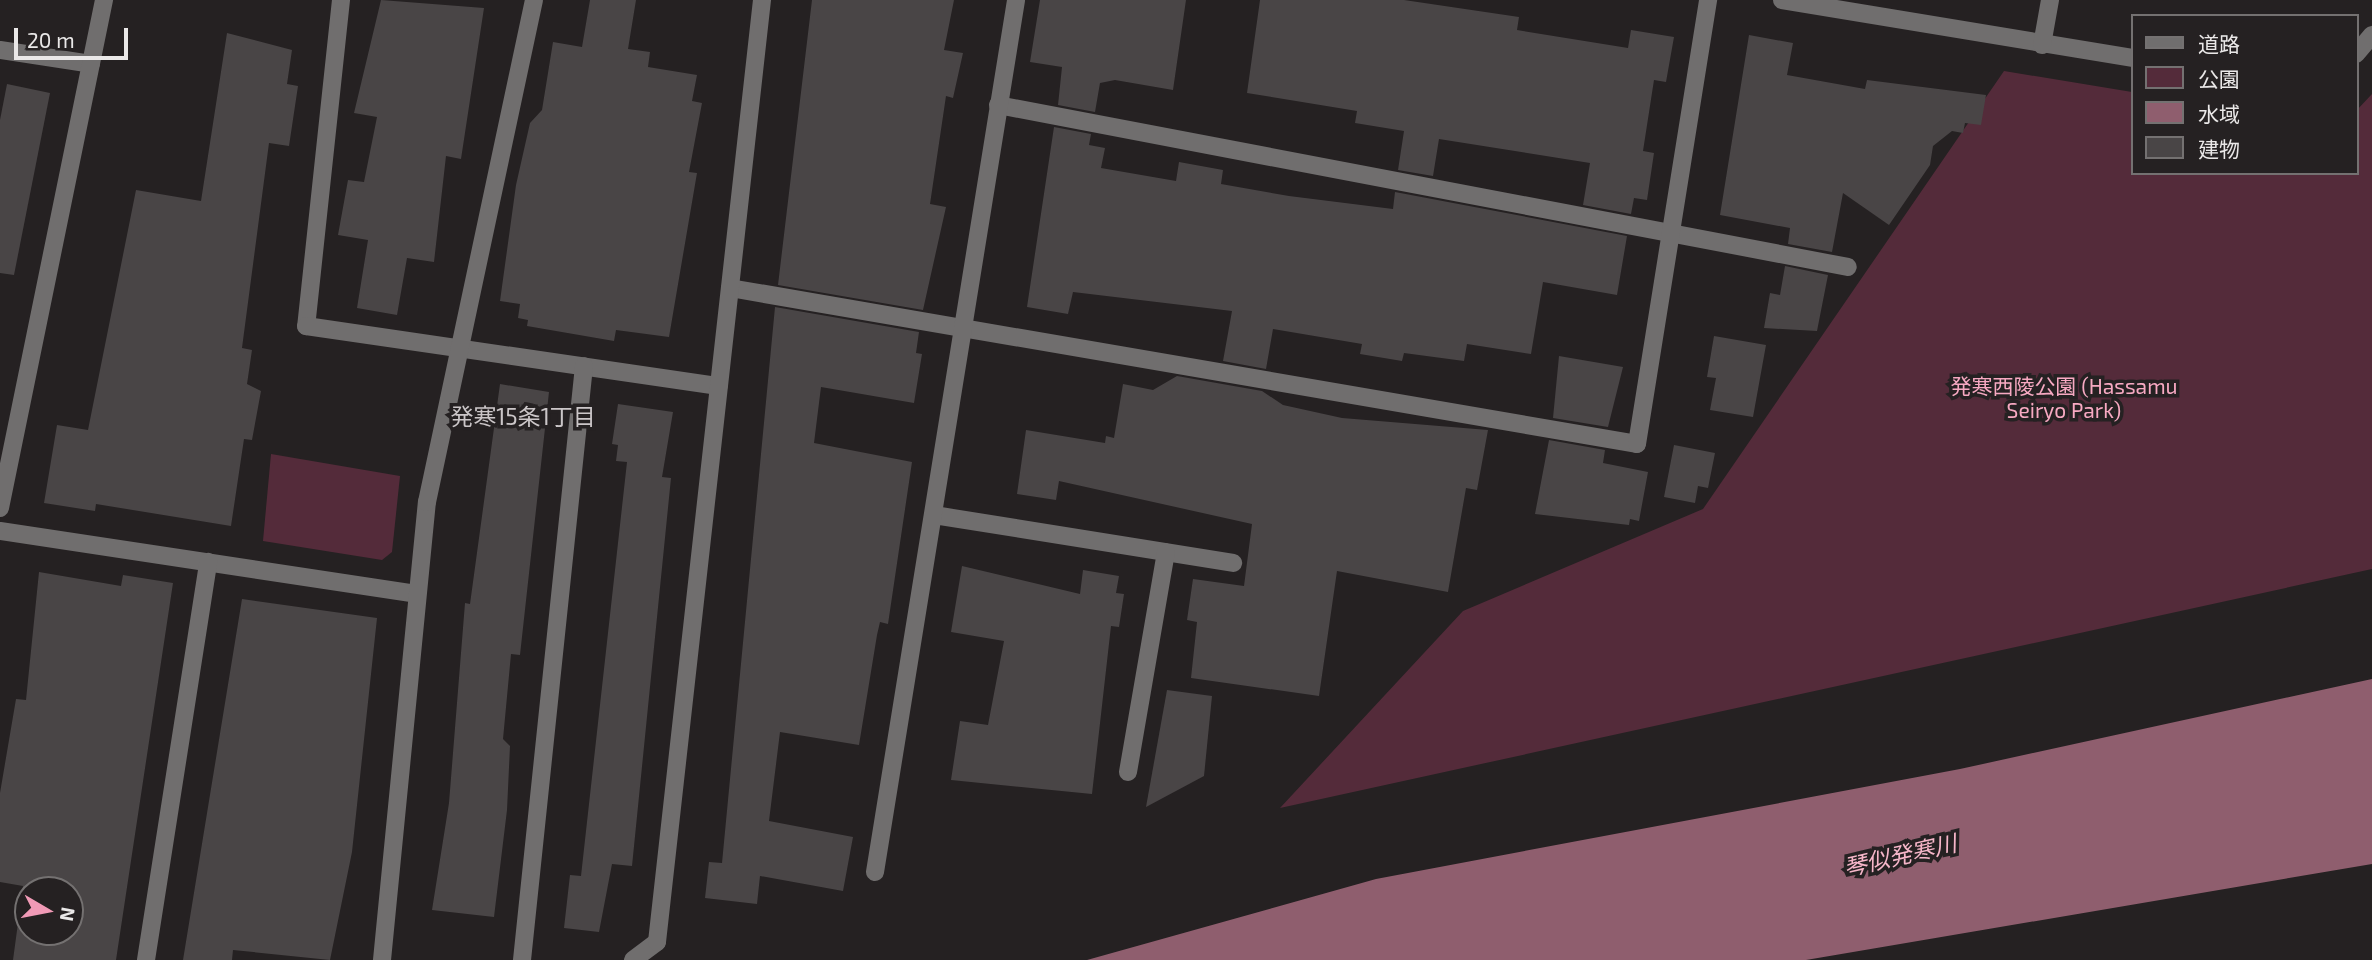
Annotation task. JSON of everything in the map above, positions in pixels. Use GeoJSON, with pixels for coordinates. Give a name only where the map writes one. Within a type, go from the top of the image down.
{"type":"FeatureCollection","features":[{"type":"Feature","properties":{"kind":"street"},"geometry":{"type":"LineString","coordinates":[[0,508],[104,0]]}},
{"type":"Feature","properties":{"kind":"street"},"geometry":{"type":"LineString","coordinates":[[341,0],[306,326],[719,386]]}},
{"type":"Feature","properties":{"kind":"street"},"geometry":{"type":"LineString","coordinates":[[382,960],[427,502],[534,0]]}},
{"type":"Feature","properties":{"kind":"street"},"geometry":{"type":"LineString","coordinates":[[633,960],[657,942],[762,0]]}},
{"type":"Feature","properties":{"kind":"street"},"geometry":{"type":"LineString","coordinates":[[875,872],[1016,0]]}},
{"type":"Feature","properties":{"kind":"street"},"geometry":{"type":"LineString","coordinates":[[730,288],[1637,444],[1708,0]]}},
{"type":"Feature","properties":{"kind":"street"},"geometry":{"type":"LineString","coordinates":[[1782,0],[2042,46],[2130,58]]}},
{"type":"Feature","properties":{"kind":"street"},"geometry":{"type":"LineString","coordinates":[[2042,46],[2050,0]]}},
{"type":"Feature","properties":{"kind":"street"},"geometry":{"type":"LineString","coordinates":[[2358,52],[2372,35]]}},
{"type":"Feature","properties":{"kind":"street"},"geometry":{"type":"LineString","coordinates":[[0,50],[90,64]]}},
{"type":"Feature","properties":{"kind":"street"},"geometry":{"type":"LineString","coordinates":[[998,105],[1671,229],[1848,267]]}},
{"type":"Feature","properties":{"kind":"street"},"geometry":{"type":"LineString","coordinates":[[522,960],[584,366]]}},
{"type":"Feature","properties":{"kind":"street"},"geometry":{"type":"LineString","coordinates":[[934,515],[1233,563]]}},
{"type":"Feature","properties":{"kind":"street"},"geometry":{"type":"LineString","coordinates":[[0,531],[416,594]]}},
{"type":"Feature","properties":{"kind":"street"},"geometry":{"type":"LineString","coordinates":[[1128,772],[1166,552]]}},
{"type":"Feature","properties":{"kind":"street"},"geometry":{"type":"LineString","coordinates":[[146,960],[208,562]]}},
{"type":"Feature","properties":{"kind":"green space","name":"発寒西陵公園 (Hassamu Seiryo Park)"},"geometry":{"type":"Polygon","coordinates":[[[2004,71],[2130,92],[2130,175],[2358,175],[2358,109],[2372,94],[2372,569],[1280,808],[1463,611],[1703,509],[2004,71]]]}},
{"type":"Feature","properties":{"kind":"green space"},"geometry":{"type":"Polygon","coordinates":[[[271,454],[400,476],[392,552],[382,560],[263,541],[271,454]]]}},
{"type":"Feature","properties":{"kind":"water","name":"琴似発寒川"},"geometry":{"type":"Polygon","coordinates":[[[2372,679],[2372,864],[1806,960],[1087,960],[1376,879],[1960,769],[2372,679]]]}},
{"type":"Feature","properties":{"kind":"building"},"geometry":{"type":"Polygon","coordinates":[[[381,0],[484,8],[461,159],[446,156],[434,262],[407,258],[397,315],[357,308],[368,240],[338,235],[348,180],[364,182],[377,117],[354,113],[381,0]]]}},
{"type":"Feature","properties":{"kind":"building"},"geometry":{"type":"Polygon","coordinates":[[[590,0],[636,0],[628,49],[650,52],[648,67],[697,75],[692,101],[702,103],[689,172],[697,173],[669,337],[616,330],[614,341],[527,326],[528,320],[518,318],[520,304],[500,301],[516,185],[530,123],[542,110],[553,42],[582,47],[590,0]]]}},
{"type":"Feature","properties":{"kind":"building"},"geometry":{"type":"Polygon","coordinates":[[[812,0],[954,0],[944,50],[963,53],[953,98],[946,96],[930,204],[946,207],[923,310],[778,285],[812,0]]]}},
{"type":"Feature","properties":{"kind":"building"},"geometry":{"type":"Polygon","coordinates":[[[1040,0],[1186,0],[1173,90],[1115,80],[1100,83],[1095,112],[1058,105],[1062,67],[1030,62],[1040,0]]]}},
{"type":"Feature","properties":{"kind":"building"},"geometry":{"type":"Polygon","coordinates":[[[1260,0],[1404,0],[1519,17],[1517,30],[1628,48],[1631,30],[1674,37],[1666,82],[1654,80],[1643,151],[1654,153],[1647,200],[1634,198],[1631,214],[1583,205],[1590,163],[1439,139],[1433,176],[1398,170],[1404,131],[1355,123],[1357,111],[1247,93],[1260,0]]]}},
{"type":"Feature","properties":{"kind":"building"},"geometry":{"type":"Polygon","coordinates":[[[227,33],[292,50],[287,84],[298,86],[289,146],[269,143],[242,348],[252,350],[247,384],[261,391],[252,440],[244,439],[231,526],[96,504],[95,511],[44,503],[57,425],[88,430],[136,190],[201,201],[227,33]]]}},
{"type":"Feature","properties":{"kind":"building"},"geometry":{"type":"Polygon","coordinates":[[[1749,35],[1793,43],[1787,75],[1865,89],[1867,80],[1986,95],[1981,125],[1965,123],[1963,133],[1952,131],[1933,146],[1930,165],[1889,225],[1843,193],[1832,252],[1788,244],[1790,228],[1720,215],[1749,35]]]}},
{"type":"Feature","properties":{"kind":"building"},"geometry":{"type":"Polygon","coordinates":[[[7,84],[50,93],[14,275],[0,273],[0,120],[7,84]]]}},
{"type":"Feature","properties":{"kind":"building"},"geometry":{"type":"Polygon","coordinates":[[[1054,127],[1091,134],[1089,145],[1105,148],[1101,168],[1176,181],[1179,162],[1223,170],[1221,184],[1289,196],[1393,209],[1395,192],[1627,236],[1617,295],[1543,282],[1531,354],[1467,344],[1464,361],[1404,353],[1402,361],[1360,354],[1362,344],[1273,329],[1266,369],[1223,361],[1232,311],[1073,292],[1068,314],[1027,307],[1054,127]]]}},
{"type":"Feature","properties":{"kind":"building"},"geometry":{"type":"Polygon","coordinates":[[[1785,266],[1828,275],[1817,331],[1764,328],[1770,293],[1780,295],[1785,266]]]}},
{"type":"Feature","properties":{"kind":"building"},"geometry":{"type":"Polygon","coordinates":[[[775,307],[919,332],[916,353],[922,354],[914,403],[821,387],[814,443],[912,462],[888,624],[880,622],[859,745],[780,732],[769,821],[853,837],[843,891],[760,876],[757,904],[705,898],[709,862],[722,863],[775,307]]]}},
{"type":"Feature","properties":{"kind":"building"},"geometry":{"type":"Polygon","coordinates":[[[1714,336],[1766,345],[1753,417],[1710,410],[1716,378],[1707,377],[1714,336]]]}},
{"type":"Feature","properties":{"kind":"building"},"geometry":{"type":"Polygon","coordinates":[[[1559,356],[1623,367],[1608,427],[1553,418],[1559,356]]]}},
{"type":"Feature","properties":{"kind":"building"},"geometry":{"type":"Polygon","coordinates":[[[1177,376],[1262,391],[1283,405],[1342,418],[1488,430],[1477,490],[1466,488],[1448,592],[1337,571],[1319,696],[1191,678],[1197,622],[1187,620],[1193,579],[1244,586],[1252,524],[1059,481],[1056,500],[1017,494],[1026,430],[1105,443],[1106,436],[1114,438],[1123,384],[1153,390],[1177,376]]]}},
{"type":"Feature","properties":{"kind":"building"},"geometry":{"type":"Polygon","coordinates":[[[500,384],[549,392],[520,655],[511,654],[503,739],[510,746],[507,810],[494,917],[432,910],[449,803],[465,603],[470,604],[500,384]]]}},
{"type":"Feature","properties":{"kind":"building"},"geometry":{"type":"Polygon","coordinates":[[[618,404],[673,412],[662,477],[671,478],[632,866],[612,864],[599,932],[564,928],[570,875],[581,876],[627,462],[616,461],[618,445],[612,444],[618,404]]]}},
{"type":"Feature","properties":{"kind":"building"},"geometry":{"type":"Polygon","coordinates":[[[1549,440],[1605,450],[1603,463],[1648,472],[1639,521],[1630,519],[1629,525],[1535,514],[1549,440]]]}},
{"type":"Feature","properties":{"kind":"building"},"geometry":{"type":"Polygon","coordinates":[[[1674,445],[1715,453],[1708,488],[1698,486],[1695,503],[1664,497],[1674,445]]]}},
{"type":"Feature","properties":{"kind":"building"},"geometry":{"type":"Polygon","coordinates":[[[962,566],[1080,594],[1083,570],[1119,576],[1116,593],[1124,594],[1119,627],[1111,626],[1092,794],[951,780],[960,721],[988,725],[1004,641],[951,632],[962,566]]]}},
{"type":"Feature","properties":{"kind":"building"},"geometry":{"type":"Polygon","coordinates":[[[39,572],[121,586],[123,575],[173,583],[116,960],[13,960],[15,946],[84,946],[84,876],[14,876],[14,884],[0,882],[0,793],[16,699],[26,700],[39,572]]]}},
{"type":"Feature","properties":{"kind":"building"},"geometry":{"type":"Polygon","coordinates":[[[242,599],[377,618],[352,852],[330,960],[233,950],[232,960],[183,960],[242,599]]]}},
{"type":"Feature","properties":{"kind":"building"},"geometry":{"type":"Polygon","coordinates":[[[1167,690],[1212,696],[1204,776],[1146,807],[1167,690]]]}},
{"type":"Feature","properties":{"kind":"district","name":"発寒15条1丁目"},"geometry":{"type":"Point","coordinates":[523,416]}}]}
